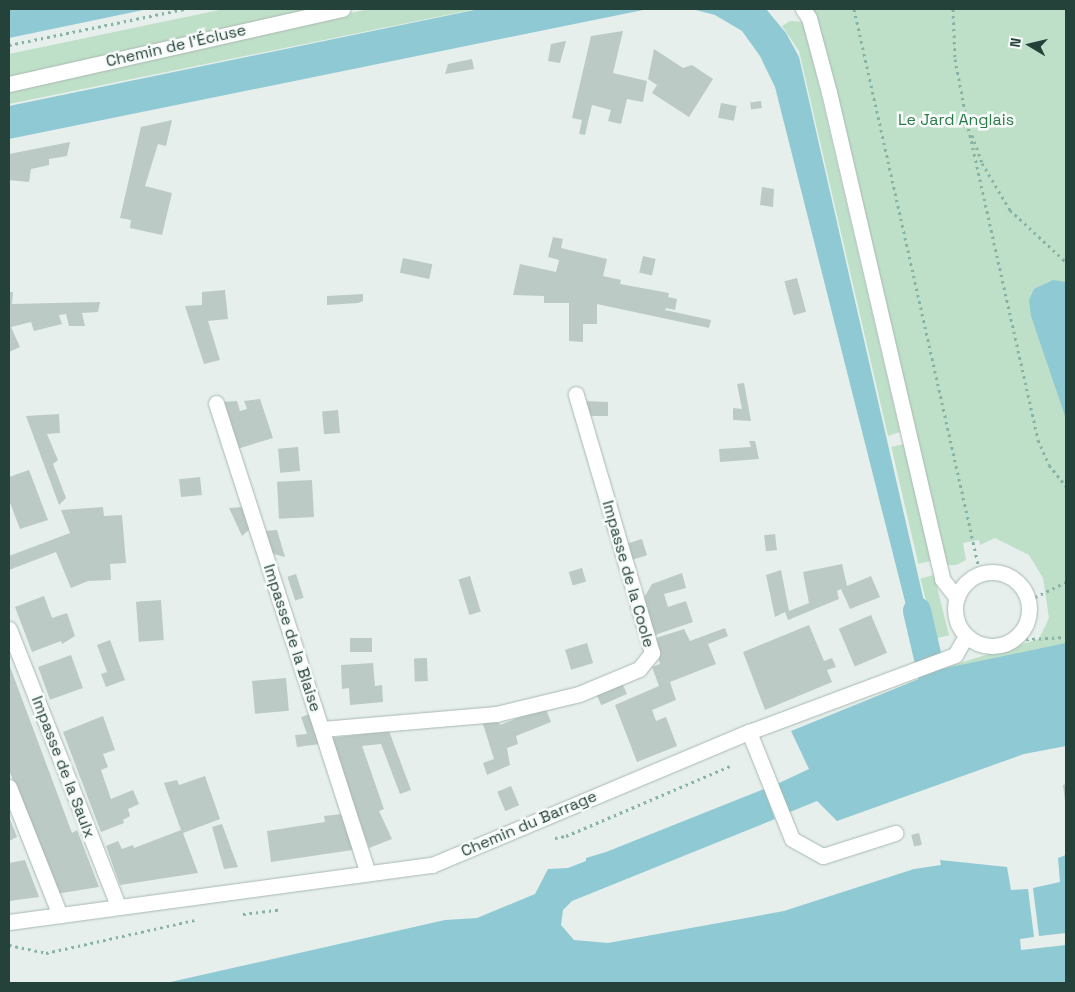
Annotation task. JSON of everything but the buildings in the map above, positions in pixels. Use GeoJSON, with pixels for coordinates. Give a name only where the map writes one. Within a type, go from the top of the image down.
{"type":"FeatureCollection","features":[{"type":"Feature","properties":{"kind":"street","name":"Chemin de l'Écluse"},"geometry":{"type":"LineString","coordinates":[[9,84],[343,9]]}},
{"type":"Feature","properties":{"kind":"street"},"geometry":{"type":"LineString","coordinates":[[803,9],[809,18],[829,92],[942,579],[956,598]]}},
{"type":"Feature","properties":{"kind":"street","name":"Impasse de la Coole"},"geometry":{"type":"LineString","coordinates":[[322,730],[496,714],[579,694],[639,669],[652,653],[576,394]]}},
{"type":"Feature","properties":{"kind":"street","name":"Impasse de la Blaise"},"geometry":{"type":"LineString","coordinates":[[216,403],[368,873]]}},
{"type":"Feature","properties":{"kind":"street"},"geometry":{"type":"LineString","coordinates":[[980,573],[1006,574],[1024,589],[1029,600],[1027,622],[1013,640],[988,646],[966,636],[956,618],[956,598],[962,587],[980,573]]}},
{"type":"Feature","properties":{"kind":"street","name":"Impasse de la Saulx"},"geometry":{"type":"LineString","coordinates":[[9,629],[118,906]]}},
{"type":"Feature","properties":{"kind":"street","name":"Chemin du Barrage"},"geometry":{"type":"LineString","coordinates":[[9,922],[432,864],[749,732],[955,655],[966,636]]}},
{"type":"Feature","properties":{"kind":"street"},"geometry":{"type":"LineString","coordinates":[[749,732],[763,772],[792,839],[823,856],[895,833]]}},
{"type":"Feature","properties":{"kind":"street"},"geometry":{"type":"LineString","coordinates":[[9,786],[60,915]]}},
{"type":"Feature","properties":{"kind":"path"},"geometry":{"type":"LineString","coordinates":[[9,45],[184,9]]}},
{"type":"Feature","properties":{"kind":"path"},"geometry":{"type":"LineString","coordinates":[[854,9],[980,573]]}},
{"type":"Feature","properties":{"kind":"path"},"geometry":{"type":"LineString","coordinates":[[953,9],[955,59],[962,106],[982,163],[1010,210],[1066,262]]}},
{"type":"Feature","properties":{"kind":"path"},"geometry":{"type":"LineString","coordinates":[[967,122],[1038,440],[1048,465],[1066,486]]}},
{"type":"Feature","properties":{"kind":"path"},"geometry":{"type":"LineString","coordinates":[[1029,600],[1066,582]]}},
{"type":"Feature","properties":{"kind":"path"},"geometry":{"type":"LineString","coordinates":[[1013,640],[1066,637]]}},
{"type":"Feature","properties":{"kind":"green space"},"geometry":{"type":"Polygon","coordinates":[[[224,9],[327,9],[9,80],[9,54],[224,9]]]}},
{"type":"Feature","properties":{"kind":"green space"},"geometry":{"type":"Polygon","coordinates":[[[369,9],[476,9],[9,104],[9,86],[369,9]]]}},
{"type":"Feature","properties":{"kind":"green space","name":"Le Jard Anglais"},"geometry":{"type":"Polygon","coordinates":[[[813,9],[1066,9],[1066,665],[950,700],[940,669],[1039,639],[1049,618],[1043,578],[1029,555],[995,538],[980,545],[979,540],[963,543],[966,560],[956,565],[947,565],[940,547],[826,49],[813,9]]]}},
{"type":"Feature","properties":{"kind":"green space"},"geometry":{"type":"Polygon","coordinates":[[[790,21],[804,22],[900,432],[888,436],[799,51],[782,26],[790,21]]]}},
{"type":"Feature","properties":{"kind":"green space"},"geometry":{"type":"Polygon","coordinates":[[[904,444],[931,561],[918,564],[891,447],[904,444]]]}},
{"type":"Feature","properties":{"kind":"green space"},"geometry":{"type":"Polygon","coordinates":[[[934,575],[949,635],[935,639],[920,578],[934,575]]]}},
{"type":"Feature","properties":{"kind":"water"},"geometry":{"type":"Polygon","coordinates":[[[9,9],[148,9],[9,38],[9,9]]]}},
{"type":"Feature","properties":{"kind":"water"},"geometry":{"type":"Polygon","coordinates":[[[479,9],[648,9],[9,139],[9,106],[479,9]]]}},
{"type":"Feature","properties":{"kind":"water"},"geometry":{"type":"Polygon","coordinates":[[[692,9],[766,9],[786,33],[799,57],[934,645],[926,648],[917,649],[775,87],[760,56],[742,31],[715,15],[692,9]]]}},
{"type":"Feature","properties":{"kind":"water"},"geometry":{"type":"Polygon","coordinates":[[[1053,280],[1066,282],[1066,419],[1031,316],[1029,300],[1034,289],[1053,280]]]}},
{"type":"Feature","properties":{"kind":"water"},"geometry":{"type":"Polygon","coordinates":[[[1066,643],[1066,746],[1024,754],[837,821],[817,801],[785,814],[775,785],[809,769],[791,731],[946,668],[1066,643]]]}},
{"type":"Feature","properties":{"kind":"water"},"geometry":{"type":"Polygon","coordinates":[[[764,789],[775,819],[572,901],[563,910],[561,925],[574,940],[608,943],[784,911],[914,869],[941,865],[940,860],[1007,867],[1011,890],[1028,889],[1034,937],[1020,939],[1021,950],[1066,945],[1066,983],[166,983],[445,920],[477,918],[535,894],[548,869],[568,868],[586,861],[586,858],[606,852],[764,789]]]}},
{"type":"Feature","properties":{"kind":"water"},"geometry":{"type":"Polygon","coordinates":[[[1066,855],[1066,933],[1039,936],[1033,888],[1060,882],[1058,858],[1066,855]]]}},
{"type":"Feature","properties":{"kind":"waterway"},"geometry":{"type":"LineString","coordinates":[[917,611],[940,710]]}}]}
